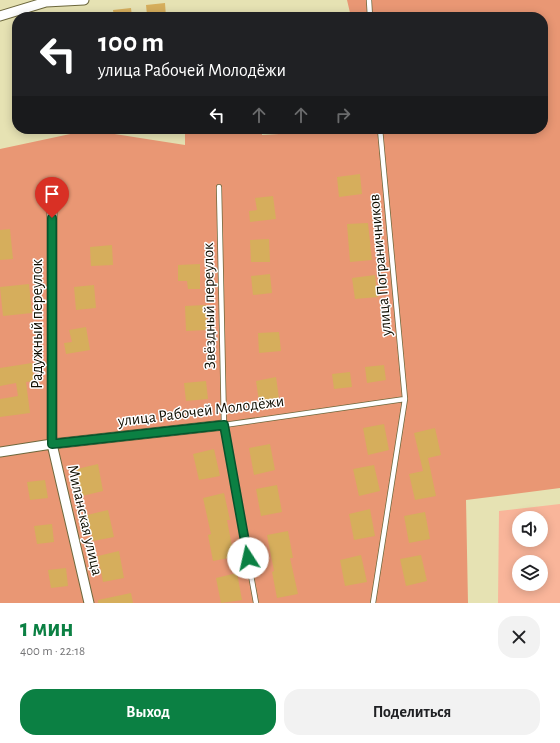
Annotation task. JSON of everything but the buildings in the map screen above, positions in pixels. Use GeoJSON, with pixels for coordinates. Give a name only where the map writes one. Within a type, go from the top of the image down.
{"type":"FeatureCollection","features":[{"type":"Feature","properties":{"kind":"street"},"geometry":{"type":"LineString","coordinates":[[13,12],[46,2],[84,0]]}},
{"type":"Feature","properties":{"kind":"street"},"geometry":{"type":"LineString","coordinates":[[0,16],[12,12]]}},
{"type":"Feature","properties":{"kind":"street","name":"Радужный переулок"},"geometry":{"type":"LineString","coordinates":[[52,203],[52,444]]}},
{"type":"Feature","properties":{"kind":"street","name":"улица Рабочей Молодёжи"},"geometry":{"type":"LineString","coordinates":[[0,452],[52,444],[224,425]]}},
{"type":"Feature","properties":{"kind":"street","name":"Миланская улица"},"geometry":{"type":"LineString","coordinates":[[52,444],[89,603]]}},
{"type":"Feature","properties":{"kind":"lane"},"geometry":{"type":"LineString","coordinates":[[368,0],[369,12]]}},
{"type":"Feature","properties":{"kind":"lane","name":"улица Пограничников"},"geometry":{"type":"LineString","coordinates":[[373,603],[405,399],[380,134]]}},
{"type":"Feature","properties":{"kind":"lane","name":"Звёздный переулок"},"geometry":{"type":"LineString","coordinates":[[219,188],[224,425],[256,603]]}},
{"type":"Feature","properties":{"kind":"lane","name":"улица Рабочей Молодёжи"},"geometry":{"type":"LineString","coordinates":[[224,425],[405,399]]}},
{"type":"Feature","properties":{"kind":"shaded area"},"geometry":{"type":"Polygon","coordinates":[[[347,0],[560,0],[560,488],[466,500],[468,603],[0,603],[0,149],[70,134],[115,134],[185,145],[185,134],[548,134],[548,12],[350,12],[347,0]]]}},
{"type":"Feature","properties":{"kind":"shaded area"},"geometry":{"type":"Polygon","coordinates":[[[560,504],[560,603],[498,603],[499,511],[560,504]]]}},
{"type":"Feature","properties":{"kind":"route"},"geometry":{"type":"LineString","coordinates":[[52,218],[52,444],[224,425],[248,558]]}}]}
